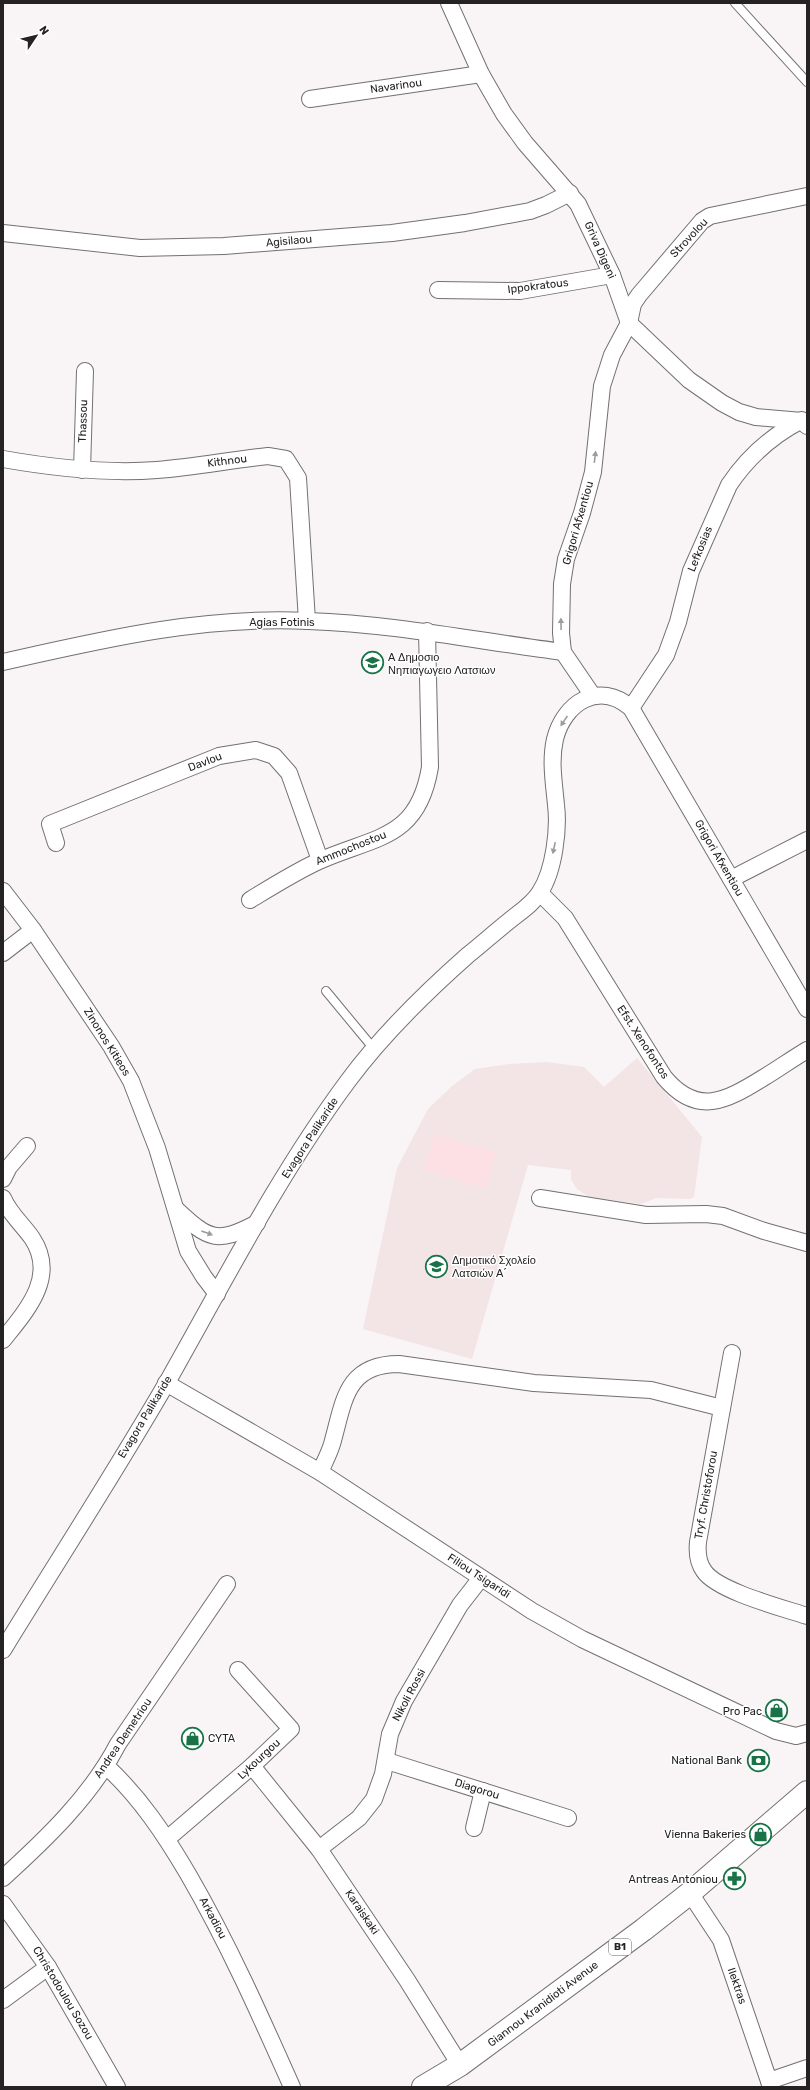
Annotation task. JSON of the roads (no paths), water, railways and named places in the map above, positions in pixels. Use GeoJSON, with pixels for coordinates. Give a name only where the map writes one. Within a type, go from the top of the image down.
{"type":"FeatureCollection","features":[{"type":"Feature","properties":{"kind":"main road","name":"Giannou Kranidioti Avenue"},"geometry":{"type":"LineString","coordinates":[[422,2087],[460,2065],[643,1930],[690,1893],[807,1792]]}},
{"type":"Feature","properties":{"kind":"street","name":"Griva Digeni"},"geometry":{"type":"LineString","coordinates":[[449,3],[481,74],[514,128],[570,192],[585,215],[612,275],[629,323],[689,380],[722,403],[739,412],[756,417],[805,421]]}},
{"type":"Feature","properties":{"kind":"street","name":"Navarinou"},"geometry":{"type":"LineString","coordinates":[[310,99],[481,74]]}},
{"type":"Feature","properties":{"kind":"street","name":"Agisilaou"},"geometry":{"type":"LineString","coordinates":[[3,233],[140,248],[224,246],[392,233],[465,223],[530,210],[546,205],[570,192]]}},
{"type":"Feature","properties":{"kind":"street","name":"Strovolou"},"geometry":{"type":"LineString","coordinates":[[629,323],[633,304],[639,295],[702,221],[719,213],[807,196]]}},
{"type":"Feature","properties":{"kind":"street","name":"Ippokratous"},"geometry":{"type":"LineString","coordinates":[[438,290],[520,291],[612,275]]}},
{"type":"Feature","properties":{"kind":"street","name":"Grigori Afxentiou"},"geometry":{"type":"LineString","coordinates":[[563,652],[561,610],[566,559],[582,512],[593,472],[602,386],[612,355],[629,323]]}},
{"type":"Feature","properties":{"kind":"street","name":"Thassou"},"geometry":{"type":"LineString","coordinates":[[82,470],[85,371]]}},
{"type":"Feature","properties":{"kind":"street","name":"Lefkosias"},"geometry":{"type":"LineString","coordinates":[[631,708],[666,655],[678,622],[691,571],[729,485],[736,474],[758,451],[786,428],[805,421]]}},
{"type":"Feature","properties":{"kind":"street","name":"Kithnou"},"geometry":{"type":"LineString","coordinates":[[3,459],[82,470],[158,470],[268,456],[286,459],[298,478],[307,621]]}},
{"type":"Feature","properties":{"kind":"street","name":"Agias Fotinis"},"geometry":{"type":"LineString","coordinates":[[3,662],[154,630],[202,624],[307,621],[390,626],[504,645],[563,652]]}},
{"type":"Feature","properties":{"kind":"street","name":"Ammochostou"},"geometry":{"type":"LineString","coordinates":[[250,900],[298,871],[320,860],[386,835],[408,821],[422,797],[430,767],[427,632]]}},
{"type":"Feature","properties":{"kind":"street"},"geometry":{"type":"LineString","coordinates":[[563,652],[593,696],[610,695],[618,698],[631,708]]}},
{"type":"Feature","properties":{"kind":"street","name":"Evagora Palikaride"},"geometry":{"type":"LineString","coordinates":[[3,1650],[166,1383],[289,1169],[350,1078],[374,1049],[434,986],[528,906],[540,893],[549,872],[555,842],[557,808],[552,762],[555,738],[567,716],[583,700],[593,696]]}},
{"type":"Feature","properties":{"kind":"street","name":"Grigori Afxentiou"},"geometry":{"type":"LineString","coordinates":[[631,708],[807,1010]]}},
{"type":"Feature","properties":{"kind":"street","name":"Davlou"},"geometry":{"type":"LineString","coordinates":[[56,843],[50,824],[219,756],[256,750],[274,756],[289,773],[320,860]]}},
{"type":"Feature","properties":{"kind":"street"},"geometry":{"type":"LineString","coordinates":[[731,879],[807,840]]}},
{"type":"Feature","properties":{"kind":"street","name":"Zinonos Kitieos"},"geometry":{"type":"LineString","coordinates":[[3,891],[33,930],[111,1046],[131,1081],[157,1148],[177,1210],[188,1251],[195,1264],[217,1294]]}},
{"type":"Feature","properties":{"kind":"street","name":"Efst. Xenofontos"},"geometry":{"type":"LineString","coordinates":[[540,893],[565,918],[664,1077],[673,1088],[684,1096],[708,1102],[720,1101],[747,1088],[807,1050]]}},
{"type":"Feature","properties":{"kind":"street"},"geometry":{"type":"LineString","coordinates":[[3,953],[33,930]]}},
{"type":"Feature","properties":{"kind":"street"},"geometry":{"type":"LineString","coordinates":[[3,1179],[9,1167],[27,1146]]}},
{"type":"Feature","properties":{"kind":"street"},"geometry":{"type":"LineString","coordinates":[[3,1198],[34,1241],[40,1262],[41,1273],[39,1286],[33,1301],[3,1340]]}},
{"type":"Feature","properties":{"kind":"street"},"geometry":{"type":"LineString","coordinates":[[540,1198],[646,1215],[706,1214],[723,1216],[764,1231],[807,1243]]}},
{"type":"Feature","properties":{"kind":"street","name":"Zinonos Kitieos"},"geometry":{"type":"LineString","coordinates":[[177,1210],[198,1230],[212,1236],[227,1236],[238,1233],[257,1224]]}},
{"type":"Feature","properties":{"kind":"street","name":"Tryf. Christoforou"},"geometry":{"type":"LineString","coordinates":[[732,1353],[698,1542],[700,1564],[709,1577],[722,1586],[807,1616]]}},
{"type":"Feature","properties":{"kind":"street"},"geometry":{"type":"LineString","coordinates":[[320,1472],[331,1446],[344,1397],[350,1386],[363,1372],[380,1365],[399,1364],[534,1383],[651,1390],[722,1408]]}},
{"type":"Feature","properties":{"kind":"street","name":"Filiou Tsigaridi"},"geometry":{"type":"LineString","coordinates":[[166,1383],[320,1472],[532,1611],[612,1654],[782,1734],[796,1736],[807,1733]]}},
{"type":"Feature","properties":{"kind":"street","name":"Nikoli Rossi"},"geometry":{"type":"LineString","coordinates":[[319,1849],[345,1831],[367,1810],[379,1788],[387,1761],[390,1734],[404,1701],[460,1605],[481,1578]]}},
{"type":"Feature","properties":{"kind":"street","name":"Andrea Demetriou"},"geometry":{"type":"LineString","coordinates":[[3,1878],[56,1826],[106,1766],[118,1744],[227,1584]]}},
{"type":"Feature","properties":{"kind":"street","name":"Lykourgou"},"geometry":{"type":"LineString","coordinates":[[167,1839],[252,1766],[291,1729],[238,1670]]}},
{"type":"Feature","properties":{"kind":"street","name":"Diagorou"},"geometry":{"type":"LineString","coordinates":[[387,1761],[568,1818]]}},
{"type":"Feature","properties":{"kind":"street","name":"Arkadiou"},"geometry":{"type":"LineString","coordinates":[[106,1766],[132,1792],[167,1839],[204,1901],[226,1942],[292,2087]]}},
{"type":"Feature","properties":{"kind":"street","name":"Karaiskaki"},"geometry":{"type":"LineString","coordinates":[[252,1766],[319,1849],[407,1980],[460,2065]]}},
{"type":"Feature","properties":{"kind":"street"},"geometry":{"type":"LineString","coordinates":[[474,1828],[483,1791]]}},
{"type":"Feature","properties":{"kind":"street","name":"Ilektras"},"geometry":{"type":"LineString","coordinates":[[690,1893],[721,1940],[770,2084]]}},
{"type":"Feature","properties":{"kind":"street","name":"Christodoulou Sozou"},"geometry":{"type":"LineString","coordinates":[[3,1904],[48,1967],[117,2087]]}},
{"type":"Feature","properties":{"kind":"street"},"geometry":{"type":"LineString","coordinates":[[3,2000],[48,1967]]}},
{"type":"Feature","properties":{"kind":"street"},"geometry":{"type":"LineString","coordinates":[[770,2084],[807,2068]]}},
{"type":"Feature","properties":{"kind":"lane"},"geometry":{"type":"LineString","coordinates":[[735,3],[807,82]]}},
{"type":"Feature","properties":{"kind":"lane"},"geometry":{"type":"LineString","coordinates":[[326,991],[374,1049]]}},
{"type":"Feature","properties":{"kind":"place","name":"Α Δημοσιο Νηπιαγωγειο Λατσιων"},"geometry":{"type":"Point","coordinates":[372,663]}},
{"type":"Feature","properties":{"kind":"place","name":"Δημοτικό Σχολείο Λατσιών Α΄"},"geometry":{"type":"Point","coordinates":[437,1266]}},
{"type":"Feature","properties":{"kind":"place","name":"Pro Pac"},"geometry":{"type":"Point","coordinates":[777,1711]}},
{"type":"Feature","properties":{"kind":"place","name":"CYTA"},"geometry":{"type":"Point","coordinates":[192,1738]}},
{"type":"Feature","properties":{"kind":"place","name":"National Bank"},"geometry":{"type":"Point","coordinates":[758,1760]}},
{"type":"Feature","properties":{"kind":"place","name":"Vienna Bakeries"},"geometry":{"type":"Point","coordinates":[761,1834]}},
{"type":"Feature","properties":{"kind":"place","name":"Antreas Antoniou"},"geometry":{"type":"Point","coordinates":[734,1879]}}]}
